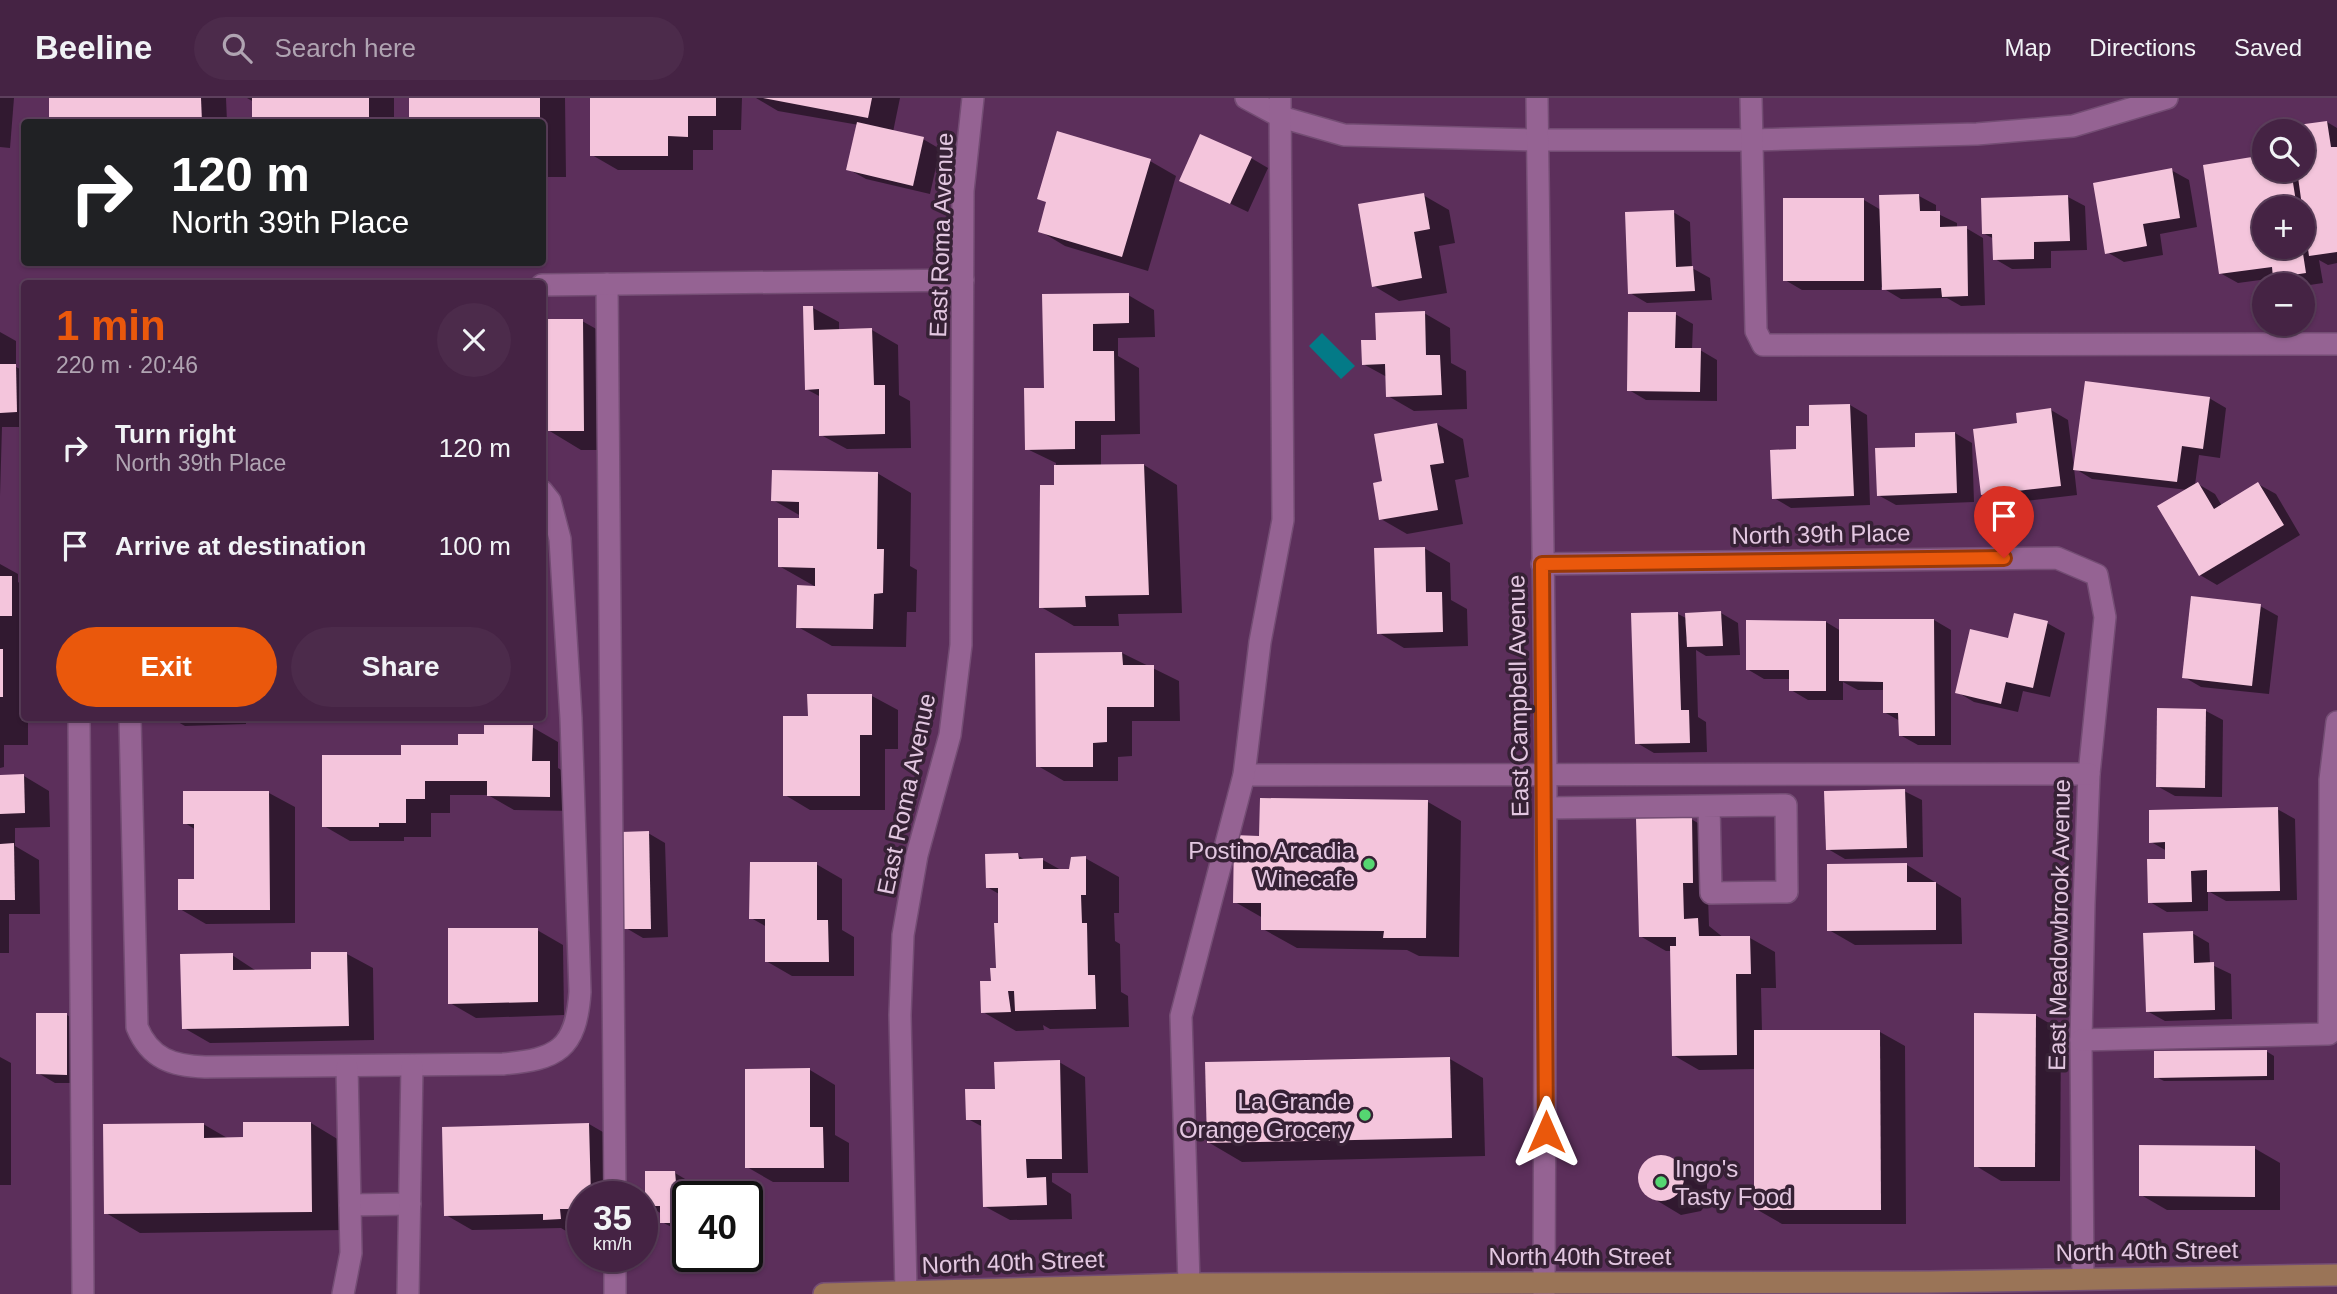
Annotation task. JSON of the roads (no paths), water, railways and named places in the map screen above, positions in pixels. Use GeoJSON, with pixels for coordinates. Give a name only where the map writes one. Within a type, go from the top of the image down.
{"type":"FeatureCollection","features":[{"type":"Feature","properties":{"kind":"main road","name":"North 40th Street"},"geometry":{"type":"LineString","coordinates":[[827,1294],[1075,1290],[1189,1283],[1544,1288],[1894,1288],[2026,1287],[2083,1278],[2135,1286],[2337,1275]]}},
{"type":"Feature","properties":{"kind":"street","name":"East Roma Avenue"},"geometry":{"type":"LineString","coordinates":[[906,1292],[900,1015],[903,935],[917,855],[950,735],[961,645],[963,191],[973,98]]}},
{"type":"Feature","properties":{"kind":"street"},"geometry":{"type":"LineString","coordinates":[[1246,98],[1280,108],[1344,135],[1538,140],[1977,134],[2073,126],[2167,98]]}},
{"type":"Feature","properties":{"kind":"street","name":"East Campbell Avenue"},"geometry":{"type":"LineString","coordinates":[[1537,98],[1546,776],[1544,1288]]}},
{"type":"Feature","properties":{"kind":"street"},"geometry":{"type":"LineString","coordinates":[[1751,98],[1754,139],[1756,331],[1763,345],[2337,345]]}},
{"type":"Feature","properties":{"kind":"street"},"geometry":{"type":"LineString","coordinates":[[1189,1283],[1181,1016],[1244,775],[1260,642],[1283,520],[1280,108]]}},
{"type":"Feature","properties":{"kind":"street"},"geometry":{"type":"LineString","coordinates":[[546,285],[963,280]]}},
{"type":"Feature","properties":{"kind":"street"},"geometry":{"type":"LineString","coordinates":[[607,284],[615,1181]]}},
{"type":"Feature","properties":{"kind":"street"},"geometry":{"type":"LineString","coordinates":[[130,721],[136,1013],[142,1040],[151,1052],[165,1061],[184,1067],[503,1064],[547,1058],[565,1043],[578,1018],[576,833],[560,539],[550,501],[546,496]]}},
{"type":"Feature","properties":{"kind":"street","name":"North 39th Place"},"geometry":{"type":"LineString","coordinates":[[1542,564],[2057,558],[2097,575]]}},
{"type":"Feature","properties":{"kind":"street","name":"East Meadowbrook Avenue"},"geometry":{"type":"LineString","coordinates":[[2083,1278],[2081,1040],[2089,774],[2105,617],[2097,575]]}},
{"type":"Feature","properties":{"kind":"street"},"geometry":{"type":"LineString","coordinates":[[79,721],[83,1294]]}},
{"type":"Feature","properties":{"kind":"street"},"geometry":{"type":"LineString","coordinates":[[2081,1040],[2329,1034],[2330,780],[2337,722]]}},
{"type":"Feature","properties":{"kind":"street"},"geometry":{"type":"LineString","coordinates":[[1244,775],[2089,774]]}},
{"type":"Feature","properties":{"kind":"street"},"geometry":{"type":"LineString","coordinates":[[1546,808],[1786,805],[1787,892],[1711,893],[1709,806]]}},
{"type":"Feature","properties":{"kind":"street"},"geometry":{"type":"LineString","coordinates":[[343,1294],[351,1253],[347,1066]]}},
{"type":"Feature","properties":{"kind":"street"},"geometry":{"type":"LineString","coordinates":[[408,1294],[412,1066]]}},
{"type":"Feature","properties":{"kind":"street"},"geometry":{"type":"LineString","coordinates":[[350,1205],[410,1205]]}},
{"type":"Feature","properties":{"kind":"street"},"geometry":{"type":"LineString","coordinates":[[615,1272],[615,1294]]}},
{"type":"Feature","properties":{"kind":"place","name":"Postino Arcadia Winecafe"},"geometry":{"type":"Point","coordinates":[1369,864]}},
{"type":"Feature","properties":{"kind":"place","name":"La Grande Orange Grocery"},"geometry":{"type":"Point","coordinates":[1365,1115]}},
{"type":"Feature","properties":{"kind":"place","name":"Ingo's Tasty Food"},"geometry":{"type":"Point","coordinates":[1661,1182]}}]}
